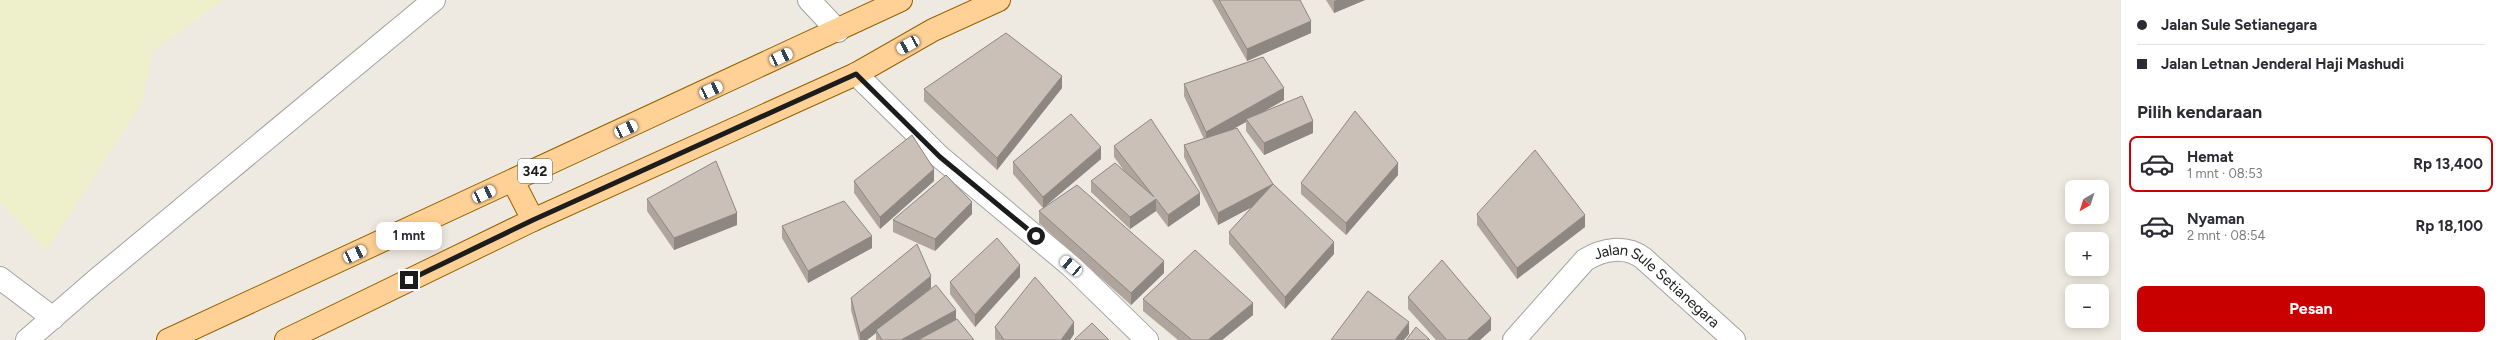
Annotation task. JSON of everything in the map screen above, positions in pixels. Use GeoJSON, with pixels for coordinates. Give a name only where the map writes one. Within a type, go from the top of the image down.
{"type":"FeatureCollection","features":[{"type":"Feature","properties":{"kind":"main road","name":"342"},"geometry":{"type":"LineString","coordinates":[[168,340],[838,31],[901,0]]}},
{"type":"Feature","properties":{"kind":"main road"},"geometry":{"type":"LineString","coordinates":[[286,340],[533,220],[856,74],[933,30],[999,0]]}},
{"type":"Feature","properties":{"kind":"main road"},"geometry":{"type":"LineString","coordinates":[[513,181],[533,220]]}},
{"type":"Feature","properties":{"kind":"street"},"geometry":{"type":"LineString","coordinates":[[27,340],[434,0]]}},
{"type":"Feature","properties":{"kind":"street"},"geometry":{"type":"LineString","coordinates":[[809,0],[838,31]]}},
{"type":"Feature","properties":{"kind":"street"},"geometry":{"type":"LineString","coordinates":[[856,74],[940,157],[1071,266],[1147,340]]}},
{"type":"Feature","properties":{"kind":"street","name":"Jalan Sule Setianegara"},"geometry":{"type":"LineString","coordinates":[[1514,340],[1585,260],[1598,252],[1620,249],[1635,252],[1643,258],[1734,340]]}},
{"type":"Feature","properties":{"kind":"street"},"geometry":{"type":"LineString","coordinates":[[0,278],[53,318]]}},
{"type":"Feature","properties":{"kind":"green space"},"geometry":{"type":"Polygon","coordinates":[[[0,0],[223,0],[152,52],[142,103],[46,251],[0,202],[0,0]]]}},
{"type":"Feature","properties":{"kind":"building"},"geometry":{"type":"Polygon","coordinates":[[[1219,0],[1300,0],[1311,21],[1247,49],[1219,0]]]}},
{"type":"Feature","properties":{"kind":"building"},"geometry":{"type":"Polygon","coordinates":[[[1006,33],[1062,76],[997,158],[924,89],[1006,33]]]}},
{"type":"Feature","properties":{"kind":"building"},"geometry":{"type":"Polygon","coordinates":[[[1263,57],[1284,88],[1206,132],[1184,84],[1263,57]]]}},
{"type":"Feature","properties":{"kind":"building"},"geometry":{"type":"Polygon","coordinates":[[[1302,96],[1313,121],[1264,143],[1246,119],[1302,96]]]}},
{"type":"Feature","properties":{"kind":"building"},"geometry":{"type":"Polygon","coordinates":[[[1355,111],[1398,163],[1346,223],[1301,183],[1355,111]]]}},
{"type":"Feature","properties":{"kind":"building"},"geometry":{"type":"Polygon","coordinates":[[[1071,114],[1101,147],[1043,197],[1013,162],[1071,114]]]}},
{"type":"Feature","properties":{"kind":"building"},"geometry":{"type":"Polygon","coordinates":[[[1151,119],[1200,193],[1168,215],[1156,199],[1130,217],[1091,181],[1115,163],[1154,197],[1114,146],[1151,119]]]}},
{"type":"Feature","properties":{"kind":"building"},"geometry":{"type":"Polygon","coordinates":[[[1237,128],[1273,184],[1218,213],[1184,145],[1237,128]]]}},
{"type":"Feature","properties":{"kind":"building"},"geometry":{"type":"Polygon","coordinates":[[[912,135],[934,169],[880,217],[854,181],[912,135]]]}},
{"type":"Feature","properties":{"kind":"building"},"geometry":{"type":"Polygon","coordinates":[[[1535,150],[1585,215],[1517,268],[1477,214],[1535,150]]]}},
{"type":"Feature","properties":{"kind":"building"},"geometry":{"type":"Polygon","coordinates":[[[716,161],[737,213],[674,238],[647,199],[716,161]]]}},
{"type":"Feature","properties":{"kind":"building"},"geometry":{"type":"Polygon","coordinates":[[[946,175],[972,202],[935,239],[893,220],[946,175]]]}},
{"type":"Feature","properties":{"kind":"building"},"geometry":{"type":"Polygon","coordinates":[[[1273,184],[1334,242],[1285,297],[1229,232],[1273,184]]]}},
{"type":"Feature","properties":{"kind":"building"},"geometry":{"type":"Polygon","coordinates":[[[1077,185],[1164,261],[1131,293],[1039,211],[1077,185]]]}},
{"type":"Feature","properties":{"kind":"building"},"geometry":{"type":"Polygon","coordinates":[[[844,201],[872,236],[808,271],[782,226],[844,201]]]}},
{"type":"Feature","properties":{"kind":"building"},"geometry":{"type":"Polygon","coordinates":[[[997,238],[1020,265],[975,315],[950,282],[997,238]]]}},
{"type":"Feature","properties":{"kind":"building"},"geometry":{"type":"Polygon","coordinates":[[[917,244],[931,276],[860,333],[851,298],[917,244]]]}},
{"type":"Feature","properties":{"kind":"building"},"geometry":{"type":"Polygon","coordinates":[[[1195,250],[1253,303],[1208,340],[1192,340],[1143,299],[1195,250]]]}},
{"type":"Feature","properties":{"kind":"building"},"geometry":{"type":"Polygon","coordinates":[[[1442,260],[1491,318],[1467,340],[1447,340],[1408,297],[1442,260]]]}},
{"type":"Feature","properties":{"kind":"building"},"geometry":{"type":"Polygon","coordinates":[[[1035,277],[1074,322],[1061,340],[1004,340],[995,327],[1035,277]]]}},
{"type":"Feature","properties":{"kind":"building"},"geometry":{"type":"Polygon","coordinates":[[[936,285],[956,310],[901,340],[882,340],[876,330],[936,285]]]}},
{"type":"Feature","properties":{"kind":"building"},"geometry":{"type":"Polygon","coordinates":[[[1368,291],[1409,322],[1395,340],[1331,340],[1368,291]]]}},
{"type":"Feature","properties":{"kind":"building"},"geometry":{"type":"Polygon","coordinates":[[[957,319],[974,340],[918,340],[957,319]]]}},
{"type":"Feature","properties":{"kind":"building"},"geometry":{"type":"Polygon","coordinates":[[[1092,323],[1109,340],[1074,340],[1092,323]]]}},
{"type":"Feature","properties":{"kind":"building"},"geometry":{"type":"Polygon","coordinates":[[[1416,327],[1430,340],[1406,340],[1416,327]]]}},
{"type":"Feature","properties":{"kind":"route"},"geometry":{"type":"LineString","coordinates":[[409,280],[533,220],[856,74],[940,157],[1036,236]]}}]}
